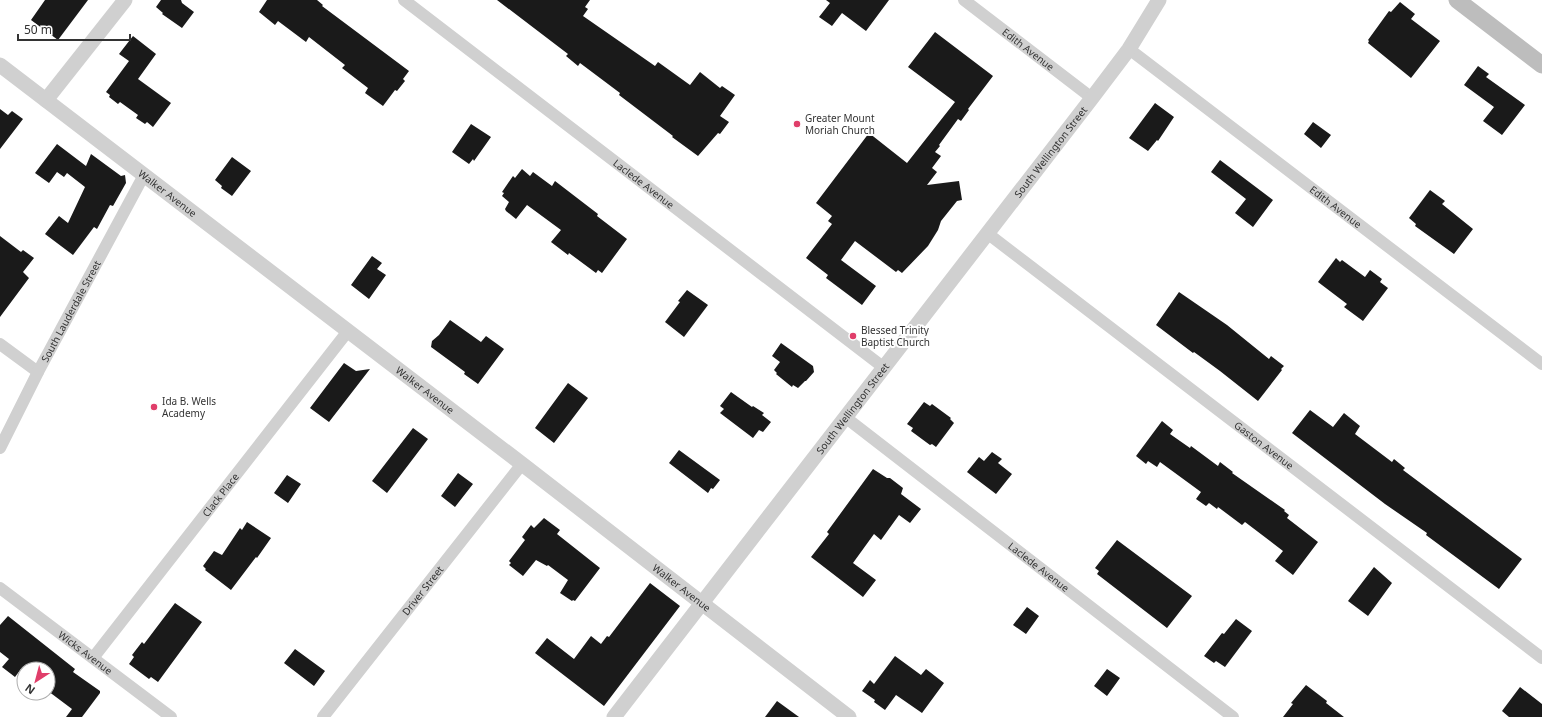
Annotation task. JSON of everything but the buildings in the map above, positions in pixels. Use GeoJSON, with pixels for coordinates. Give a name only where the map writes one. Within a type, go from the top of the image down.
{"type":"FeatureCollection","features":[{"type":"Feature","properties":{"kind":"main road"},"geometry":{"type":"LineString","coordinates":[[1457,0],[1542,65]]}},
{"type":"Feature","properties":{"kind":"street"},"geometry":{"type":"LineString","coordinates":[[46,100],[125,0]]}},
{"type":"Feature","properties":{"kind":"street","name":"Laclede Avenue"},"geometry":{"type":"LineString","coordinates":[[404,0],[883,367]]}},
{"type":"Feature","properties":{"kind":"street","name":"Edith Avenue"},"geometry":{"type":"LineString","coordinates":[[964,0],[1092,98]]}},
{"type":"Feature","properties":{"kind":"street","name":"South Wellington Street"},"geometry":{"type":"LineString","coordinates":[[614,717],[844,417],[1092,98],[1129,49],[1159,0]]}},
{"type":"Feature","properties":{"kind":"street","name":"Edith Avenue"},"geometry":{"type":"LineString","coordinates":[[1129,49],[1542,364]]}},
{"type":"Feature","properties":{"kind":"street","name":"Walker Avenue"},"geometry":{"type":"LineString","coordinates":[[0,65],[522,464],[849,717]]}},
{"type":"Feature","properties":{"kind":"street","name":"South Lauderdale Street"},"geometry":{"type":"LineString","coordinates":[[0,448],[38,372],[144,175]]}},
{"type":"Feature","properties":{"kind":"street","name":"Gaston Avenue"},"geometry":{"type":"LineString","coordinates":[[987,233],[1542,658]]}},
{"type":"Feature","properties":{"kind":"street","name":"Clack Place"},"geometry":{"type":"LineString","coordinates":[[93,658],[348,331]]}},
{"type":"Feature","properties":{"kind":"street"},"geometry":{"type":"LineString","coordinates":[[0,344],[38,372]]}},
{"type":"Feature","properties":{"kind":"street","name":"Laclede Avenue"},"geometry":{"type":"LineString","coordinates":[[844,417],[1233,717]]}},
{"type":"Feature","properties":{"kind":"street","name":"Driver Street"},"geometry":{"type":"LineString","coordinates":[[323,717],[522,464]]}},
{"type":"Feature","properties":{"kind":"street","name":"Wicks Avenue"},"geometry":{"type":"LineString","coordinates":[[0,588],[171,717]]}},
{"type":"Feature","properties":{"kind":"place","name":"Greater Mount Moriah Church"},"geometry":{"type":"Point","coordinates":[797,124]}},
{"type":"Feature","properties":{"kind":"place","name":"Blessed Trinity Baptist Church"},"geometry":{"type":"Point","coordinates":[853,336]}},
{"type":"Feature","properties":{"kind":"place","name":"Ida B. Wells Academy"},"geometry":{"type":"Point","coordinates":[154,407]}}]}
